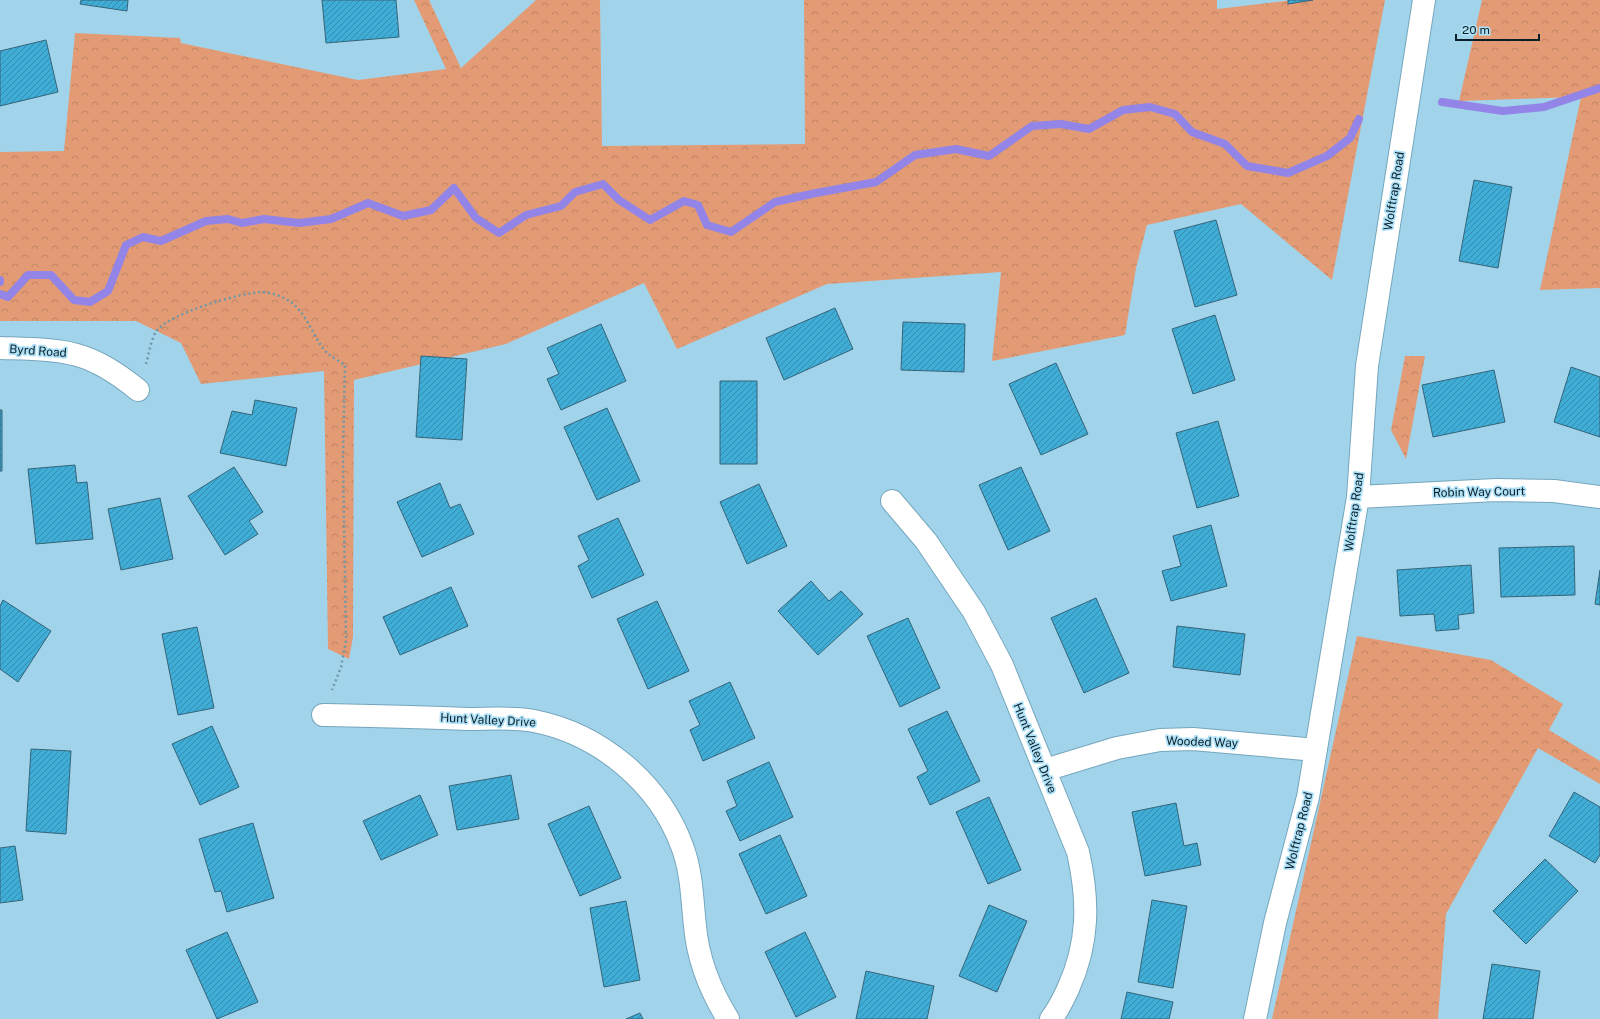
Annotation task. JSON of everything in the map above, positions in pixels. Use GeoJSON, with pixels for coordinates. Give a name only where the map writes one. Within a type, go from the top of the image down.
{"type":"FeatureCollection","features":[{"type":"Feature","properties":{"kind":"street","name":"Wolftrap Road"},"geometry":{"type":"LineString","coordinates":[[1256,1019],[1275,923],[1308,797],[1358,497],[1367,366],[1424,0]]}},
{"type":"Feature","properties":{"kind":"street","name":"Byrd Road"},"geometry":{"type":"LineString","coordinates":[[0,348],[57,350],[77,354],[98,362],[122,377],[138,390]]}},
{"type":"Feature","properties":{"kind":"street","name":"Robin Way Court"},"geometry":{"type":"LineString","coordinates":[[1358,497],[1496,490],[1554,491],[1600,497]]}},
{"type":"Feature","properties":{"kind":"street","name":"Hunt Valley Drive"},"geometry":{"type":"LineString","coordinates":[[892,501],[926,541],[974,612],[1002,665],[1078,852],[1082,872],[1086,912],[1084,938],[1077,968],[1057,1011],[1051,1019]]}},
{"type":"Feature","properties":{"kind":"street","name":"Hunt Valley Drive"},"geometry":{"type":"LineString","coordinates":[[323,715],[533,720],[576,734],[612,754],[637,775],[661,805],[682,846],[691,880],[695,927],[701,962],[716,1000],[728,1019]]}},
{"type":"Feature","properties":{"kind":"street","name":"Wooded Way"},"geometry":{"type":"LineString","coordinates":[[1045,770],[1117,748],[1160,740],[1193,739],[1316,750]]}},
{"type":"Feature","properties":{"kind":"path"},"geometry":{"type":"LineString","coordinates":[[138,390],[157,330],[176,316],[232,297],[262,292],[278,296],[292,303],[306,317],[313,332],[327,352],[345,365],[343,464],[346,641],[341,667],[323,715]]}},
{"type":"Feature","properties":{"kind":"green space"},"geometry":{"type":"Polygon","coordinates":[[[414,0],[429,0],[461,68],[536,0],[600,0],[602,146],[805,144],[804,0],[1217,0],[1217,9],[1294,0],[1385,0],[1332,280],[1241,204],[1147,225],[1136,268],[1125,335],[992,361],[1001,272],[827,284],[677,349],[644,283],[506,344],[354,380],[353,637],[349,659],[328,649],[324,371],[201,384],[181,343],[136,321],[0,321],[0,152],[64,151],[75,33],[180,38],[181,43],[358,80],[446,69],[414,0]]]}},
{"type":"Feature","properties":{"kind":"green space"},"geometry":{"type":"Polygon","coordinates":[[[1482,0],[1600,0],[1600,288],[1540,290],[1581,97],[1459,101],[1482,0]]]}},
{"type":"Feature","properties":{"kind":"green space"},"geometry":{"type":"Polygon","coordinates":[[[1405,356],[1425,356],[1406,459],[1391,430],[1405,356]]]}},
{"type":"Feature","properties":{"kind":"green space"},"geometry":{"type":"Polygon","coordinates":[[[1357,636],[1491,660],[1563,704],[1549,730],[1600,761],[1600,784],[1538,748],[1446,914],[1438,1019],[1272,1019],[1357,636]]]}},
{"type":"Feature","properties":{"kind":"building"},"geometry":{"type":"Polygon","coordinates":[[[81,0],[128,0],[127,11],[80,4],[81,0]]]}},
{"type":"Feature","properties":{"kind":"building"},"geometry":{"type":"Polygon","coordinates":[[[322,0],[396,0],[399,37],[326,43],[322,0]]]}},
{"type":"Feature","properties":{"kind":"building"},"geometry":{"type":"Polygon","coordinates":[[[1288,0],[1313,0],[1288,4],[1288,0]]]}},
{"type":"Feature","properties":{"kind":"building"},"geometry":{"type":"Polygon","coordinates":[[[46,40],[58,92],[0,106],[0,51],[46,40]]]}},
{"type":"Feature","properties":{"kind":"building"},"geometry":{"type":"Polygon","coordinates":[[[1474,180],[1512,187],[1498,268],[1459,261],[1474,180]]]}},
{"type":"Feature","properties":{"kind":"building"},"geometry":{"type":"Polygon","coordinates":[[[1216,220],[1237,295],[1195,307],[1174,231],[1216,220]]]}},
{"type":"Feature","properties":{"kind":"building"},"geometry":{"type":"Polygon","coordinates":[[[835,308],[853,349],[784,380],[766,338],[835,308]]]}},
{"type":"Feature","properties":{"kind":"building"},"geometry":{"type":"Polygon","coordinates":[[[1215,315],[1235,380],[1193,394],[1172,329],[1215,315]]]}},
{"type":"Feature","properties":{"kind":"building"},"geometry":{"type":"Polygon","coordinates":[[[903,322],[965,324],[964,372],[901,370],[903,322]]]}},
{"type":"Feature","properties":{"kind":"building"},"geometry":{"type":"Polygon","coordinates":[[[601,324],[626,381],[561,410],[547,379],[559,374],[547,348],[601,324]]]}},
{"type":"Feature","properties":{"kind":"building"},"geometry":{"type":"Polygon","coordinates":[[[421,356],[467,359],[462,440],[416,437],[421,356]]]}},
{"type":"Feature","properties":{"kind":"building"},"geometry":{"type":"Polygon","coordinates":[[[1056,363],[1088,434],[1041,455],[1009,384],[1056,363]]]}},
{"type":"Feature","properties":{"kind":"building"},"geometry":{"type":"Polygon","coordinates":[[[1571,367],[1600,377],[1600,437],[1554,422],[1571,367]]]}},
{"type":"Feature","properties":{"kind":"building"},"geometry":{"type":"Polygon","coordinates":[[[1494,370],[1505,422],[1433,437],[1422,385],[1494,370]]]}},
{"type":"Feature","properties":{"kind":"building"},"geometry":{"type":"Polygon","coordinates":[[[720,381],[757,381],[757,464],[720,464],[720,381]]]}},
{"type":"Feature","properties":{"kind":"building"},"geometry":{"type":"Polygon","coordinates":[[[255,400],[297,408],[286,466],[220,453],[232,411],[252,415],[255,400]]]}},
{"type":"Feature","properties":{"kind":"building"},"geometry":{"type":"Polygon","coordinates":[[[607,408],[640,481],[597,500],[564,427],[607,408]]]}},
{"type":"Feature","properties":{"kind":"building"},"geometry":{"type":"Polygon","coordinates":[[[0,410],[2,410],[2,471],[0,471],[0,410]]]}},
{"type":"Feature","properties":{"kind":"building"},"geometry":{"type":"Polygon","coordinates":[[[1218,421],[1239,496],[1197,508],[1176,433],[1218,421]]]}},
{"type":"Feature","properties":{"kind":"building"},"geometry":{"type":"Polygon","coordinates":[[[75,465],[77,483],[87,482],[93,539],[36,544],[28,469],[75,465]]]}},
{"type":"Feature","properties":{"kind":"building"},"geometry":{"type":"Polygon","coordinates":[[[234,467],[263,512],[249,521],[258,534],[225,555],[188,496],[234,467]]]}},
{"type":"Feature","properties":{"kind":"building"},"geometry":{"type":"Polygon","coordinates":[[[1021,467],[1050,531],[1008,550],[979,485],[1021,467]]]}},
{"type":"Feature","properties":{"kind":"building"},"geometry":{"type":"Polygon","coordinates":[[[440,483],[450,508],[460,504],[474,534],[422,557],[397,502],[440,483]]]}},
{"type":"Feature","properties":{"kind":"building"},"geometry":{"type":"Polygon","coordinates":[[[759,484],[787,546],[747,564],[720,502],[759,484]]]}},
{"type":"Feature","properties":{"kind":"building"},"geometry":{"type":"Polygon","coordinates":[[[160,498],[173,559],[121,570],[108,509],[160,498]]]}},
{"type":"Feature","properties":{"kind":"building"},"geometry":{"type":"Polygon","coordinates":[[[618,518],[644,575],[592,598],[578,566],[589,560],[578,536],[618,518]]]}},
{"type":"Feature","properties":{"kind":"building"},"geometry":{"type":"Polygon","coordinates":[[[1211,525],[1227,586],[1171,601],[1162,571],[1181,566],[1173,536],[1211,525]]]}},
{"type":"Feature","properties":{"kind":"building"},"geometry":{"type":"Polygon","coordinates":[[[1574,546],[1575,595],[1501,597],[1499,548],[1574,546]]]}},
{"type":"Feature","properties":{"kind":"building"},"geometry":{"type":"Polygon","coordinates":[[[1471,565],[1474,613],[1458,615],[1459,629],[1436,631],[1434,614],[1400,616],[1397,570],[1471,565]]]}},
{"type":"Feature","properties":{"kind":"building"},"geometry":{"type":"Polygon","coordinates":[[[1600,570],[1600,605],[1595,604],[1600,570]]]}},
{"type":"Feature","properties":{"kind":"building"},"geometry":{"type":"Polygon","coordinates":[[[811,581],[829,601],[841,591],[863,614],[818,655],[778,611],[811,581]]]}},
{"type":"Feature","properties":{"kind":"building"},"geometry":{"type":"Polygon","coordinates":[[[451,587],[468,626],[400,655],[383,617],[451,587]]]}},
{"type":"Feature","properties":{"kind":"building"},"geometry":{"type":"Polygon","coordinates":[[[1096,598],[1129,673],[1084,693],[1051,618],[1096,598]]]}},
{"type":"Feature","properties":{"kind":"building"},"geometry":{"type":"Polygon","coordinates":[[[3,600],[51,631],[18,682],[0,669],[0,606],[3,600]]]}},
{"type":"Feature","properties":{"kind":"building"},"geometry":{"type":"Polygon","coordinates":[[[657,601],[689,671],[648,689],[617,619],[657,601]]]}},
{"type":"Feature","properties":{"kind":"building"},"geometry":{"type":"Polygon","coordinates":[[[908,618],[940,688],[900,707],[867,636],[908,618]]]}},
{"type":"Feature","properties":{"kind":"building"},"geometry":{"type":"Polygon","coordinates":[[[1177,626],[1245,634],[1240,675],[1173,667],[1177,626]]]}},
{"type":"Feature","properties":{"kind":"building"},"geometry":{"type":"Polygon","coordinates":[[[197,627],[214,708],[178,715],[162,634],[197,627]]]}},
{"type":"Feature","properties":{"kind":"building"},"geometry":{"type":"Polygon","coordinates":[[[730,682],[755,738],[703,761],[690,730],[700,725],[689,701],[730,682]]]}},
{"type":"Feature","properties":{"kind":"building"},"geometry":{"type":"Polygon","coordinates":[[[947,711],[980,781],[930,805],[917,777],[928,771],[908,729],[947,711]]]}},
{"type":"Feature","properties":{"kind":"building"},"geometry":{"type":"Polygon","coordinates":[[[212,726],[239,787],[200,805],[172,744],[212,726]]]}},
{"type":"Feature","properties":{"kind":"building"},"geometry":{"type":"Polygon","coordinates":[[[31,749],[71,751],[66,834],[26,831],[31,749]]]}},
{"type":"Feature","properties":{"kind":"building"},"geometry":{"type":"Polygon","coordinates":[[[769,762],[793,817],[740,841],[726,811],[737,806],[727,781],[769,762]]]}},
{"type":"Feature","properties":{"kind":"building"},"geometry":{"type":"Polygon","coordinates":[[[511,775],[519,819],[457,830],[449,786],[511,775]]]}},
{"type":"Feature","properties":{"kind":"building"},"geometry":{"type":"Polygon","coordinates":[[[1574,792],[1600,807],[1600,855],[1595,863],[1549,836],[1574,792]]]}},
{"type":"Feature","properties":{"kind":"building"},"geometry":{"type":"Polygon","coordinates":[[[420,795],[438,835],[381,860],[363,821],[420,795]]]}},
{"type":"Feature","properties":{"kind":"building"},"geometry":{"type":"Polygon","coordinates":[[[989,797],[1021,870],[988,884],[956,812],[989,797]]]}},
{"type":"Feature","properties":{"kind":"building"},"geometry":{"type":"Polygon","coordinates":[[[1176,803],[1184,846],[1197,843],[1201,865],[1145,876],[1132,812],[1176,803]]]}},
{"type":"Feature","properties":{"kind":"building"},"geometry":{"type":"Polygon","coordinates":[[[589,806],[621,878],[580,896],[548,824],[589,806]]]}},
{"type":"Feature","properties":{"kind":"building"},"geometry":{"type":"Polygon","coordinates":[[[253,823],[274,898],[227,912],[221,891],[215,892],[199,839],[253,823]]]}},
{"type":"Feature","properties":{"kind":"building"},"geometry":{"type":"Polygon","coordinates":[[[780,835],[807,896],[766,914],[739,854],[780,835]]]}},
{"type":"Feature","properties":{"kind":"building"},"geometry":{"type":"Polygon","coordinates":[[[15,846],[23,900],[0,903],[0,848],[15,846]]]}},
{"type":"Feature","properties":{"kind":"building"},"geometry":{"type":"Polygon","coordinates":[[[1545,859],[1578,891],[1526,944],[1493,911],[1545,859]]]}},
{"type":"Feature","properties":{"kind":"building"},"geometry":{"type":"Polygon","coordinates":[[[1152,900],[1187,906],[1173,988],[1138,982],[1152,900]]]}},
{"type":"Feature","properties":{"kind":"building"},"geometry":{"type":"Polygon","coordinates":[[[626,901],[640,980],[604,987],[590,908],[626,901]]]}},
{"type":"Feature","properties":{"kind":"building"},"geometry":{"type":"Polygon","coordinates":[[[989,905],[1027,921],[997,992],[959,976],[989,905]]]}},
{"type":"Feature","properties":{"kind":"building"},"geometry":{"type":"Polygon","coordinates":[[[227,932],[258,1002],[217,1019],[186,950],[227,932]]]}},
{"type":"Feature","properties":{"kind":"building"},"geometry":{"type":"Polygon","coordinates":[[[805,932],[836,997],[796,1017],[765,952],[805,932]]]}},
{"type":"Feature","properties":{"kind":"building"},"geometry":{"type":"Polygon","coordinates":[[[1492,964],[1540,971],[1533,1019],[1483,1019],[1492,964]]]}},
{"type":"Feature","properties":{"kind":"building"},"geometry":{"type":"Polygon","coordinates":[[[866,971],[934,986],[927,1019],[856,1019],[866,971]]]}},
{"type":"Feature","properties":{"kind":"building"},"geometry":{"type":"Polygon","coordinates":[[[1127,992],[1173,1002],[1169,1019],[1121,1019],[1127,992]]]}},
{"type":"Feature","properties":{"kind":"building"},"geometry":{"type":"Polygon","coordinates":[[[640,1013],[643,1019],[626,1019],[640,1013]]]}},
{"type":"Feature","properties":{"kind":"waterway"},"geometry":{"type":"LineString","coordinates":[[1442,102],[1503,111],[1544,107],[1600,88]]}},
{"type":"Feature","properties":{"kind":"waterway"},"geometry":{"type":"LineString","coordinates":[[0,294],[8,297],[28,275],[51,275],[74,300],[90,302],[108,291],[126,245],[143,237],[161,241],[206,221],[228,219],[242,223],[264,219],[299,223],[331,219],[368,203],[403,216],[431,210],[454,188],[476,218],[499,233],[526,215],[561,206],[575,192],[603,184],[619,200],[650,220],[684,201],[698,205],[707,225],[731,232],[775,202],[876,182],[915,155],[956,149],[989,156],[1032,126],[1061,124],[1089,129],[1123,110],[1150,107],[1175,114],[1192,132],[1225,144],[1247,166],[1288,173],[1327,156],[1350,138],[1359,119]]}}]}
